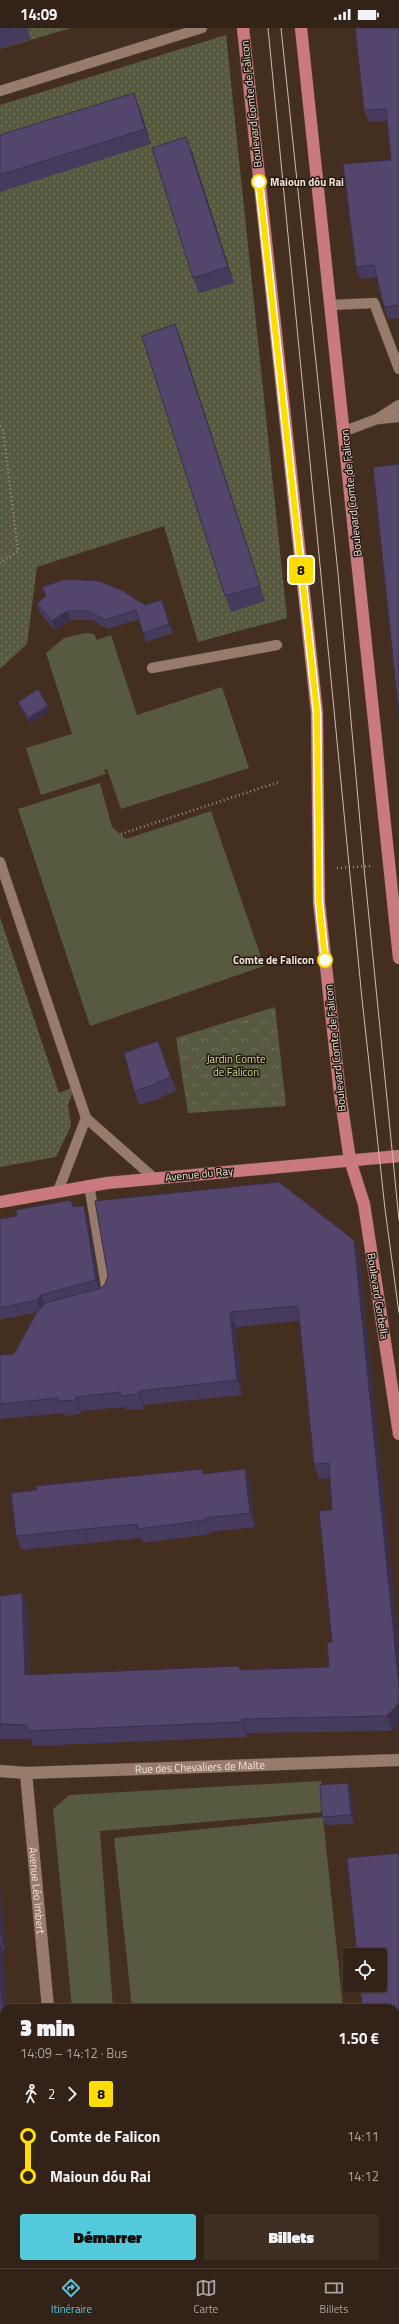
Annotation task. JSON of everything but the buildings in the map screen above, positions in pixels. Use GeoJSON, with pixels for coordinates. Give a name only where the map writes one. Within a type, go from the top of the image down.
{"type":"FeatureCollection","features":[{"type":"Feature","properties":{"kind":"main road","name":"Boulevard Comte de Falicon"},"geometry":{"type":"LineString","coordinates":[[243,28],[317,713],[319,902],[343,1121],[350,1160]]}},
{"type":"Feature","properties":{"kind":"main road","name":"Boulevard Comte de Falicon"},"geometry":{"type":"LineString","coordinates":[[301,28],[332,306],[399,958]]}},
{"type":"Feature","properties":{"kind":"main road","name":"Avenue du Ray"},"geometry":{"type":"LineString","coordinates":[[0,1202],[89,1185],[399,1156]]}},
{"type":"Feature","properties":{"kind":"main road","name":"Boulevard Gorbella"},"geometry":{"type":"LineString","coordinates":[[350,1160],[364,1204],[399,1434]]}},
{"type":"Feature","properties":{"kind":"street","name":"Rue des Chevaliers de Malte"},"geometry":{"type":"LineString","coordinates":[[0,1771],[26,1773],[399,1760]]}},
{"type":"Feature","properties":{"kind":"street","name":"Avenue Léo Imbert"},"geometry":{"type":"LineString","coordinates":[[26,1773],[48,2004]]}},
{"type":"Feature","properties":{"kind":"lane"},"geometry":{"type":"LineString","coordinates":[[0,91],[202,28]]}},
{"type":"Feature","properties":{"kind":"lane"},"geometry":{"type":"LineString","coordinates":[[332,306],[374,303],[399,369]]}},
{"type":"Feature","properties":{"kind":"lane"},"geometry":{"type":"LineString","coordinates":[[345,431],[377,419],[399,405]]}},
{"type":"Feature","properties":{"kind":"lane"},"geometry":{"type":"LineString","coordinates":[[377,419],[399,417]]}},
{"type":"Feature","properties":{"kind":"lane"},"geometry":{"type":"LineString","coordinates":[[152,668],[277,645]]}},
{"type":"Feature","properties":{"kind":"lane"},"geometry":{"type":"LineString","coordinates":[[0,862],[86,1118],[154,1178]]}},
{"type":"Feature","properties":{"kind":"lane"},"geometry":{"type":"LineString","coordinates":[[58,1191],[86,1118]]}},
{"type":"Feature","properties":{"kind":"lane"},"geometry":{"type":"LineString","coordinates":[[89,1185],[107,1292],[105,1296],[91,1300]]}},
{"type":"Feature","properties":{"kind":"path"},"geometry":{"type":"LineString","coordinates":[[0,426],[3,430],[18,550],[0,563]]}},
{"type":"Feature","properties":{"kind":"path"},"geometry":{"type":"LineString","coordinates":[[121,834],[279,782]]}},
{"type":"Feature","properties":{"kind":"path"},"geometry":{"type":"LineString","coordinates":[[319,869],[390,864]]}},
{"type":"Feature","properties":{"kind":"green space"},"geometry":{"type":"Polygon","coordinates":[[[0,28],[71,28],[0,49],[0,28]]]}},
{"type":"Feature","properties":{"kind":"green space"},"geometry":{"type":"Polygon","coordinates":[[[226,35],[287,618],[198,642],[164,526],[37,567],[27,644],[0,669],[0,105],[226,35]]]}},
{"type":"Feature","properties":{"kind":"green space"},"geometry":{"type":"Polygon","coordinates":[[[85,633],[94,634],[97,640],[111,635],[137,715],[222,687],[249,768],[121,809],[107,769],[104,770],[106,774],[41,795],[26,748],[72,734],[46,653],[64,638],[85,633]]]}},
{"type":"Feature","properties":{"kind":"green space"},"geometry":{"type":"Polygon","coordinates":[[[100,783],[112,827],[126,839],[211,811],[264,966],[90,1026],[18,809],[100,783]]]}},
{"type":"Feature","properties":{"kind":"green space"},"geometry":{"type":"Polygon","coordinates":[[[0,917],[59,1093],[75,1086],[68,1105],[71,1126],[56,1157],[0,1167],[0,917]]]}},
{"type":"Feature","properties":{"kind":"green space","name":"Jardin Comte de Falicon"},"geometry":{"type":"Polygon","coordinates":[[[275,1007],[286,1106],[188,1113],[176,1038],[275,1007]]]}},
{"type":"Feature","properties":{"kind":"green space"},"geometry":{"type":"Polygon","coordinates":[[[321,1781],[325,1812],[100,1831],[113,2004],[72,2004],[53,1809],[69,1795],[321,1781]]]}},
{"type":"Feature","properties":{"kind":"green space"},"geometry":{"type":"Polygon","coordinates":[[[323,1817],[343,2004],[132,2004],[114,1838],[323,1817]]]}},
{"type":"Feature","properties":{"kind":"tram line"},"geometry":{"type":"LineString","coordinates":[[268,28],[362,999],[385,1209],[399,1313]]}},
{"type":"Feature","properties":{"kind":"tram line"},"geometry":{"type":"LineString","coordinates":[[281,28],[338,573],[364,867],[399,1220]]}},
{"type":"Feature","properties":{"kind":"bus line","name":"8"},"geometry":{"type":"LineString","coordinates":[[259,182],[317,713],[319,902],[325,960]]}},
{"type":"Feature","properties":{"kind":"place","name":"Maioun dóu Rai"},"geometry":{"type":"Point","coordinates":[259,182]}},
{"type":"Feature","properties":{"kind":"place","name":"Comte de Falicon"},"geometry":{"type":"Point","coordinates":[325,960]}}]}
